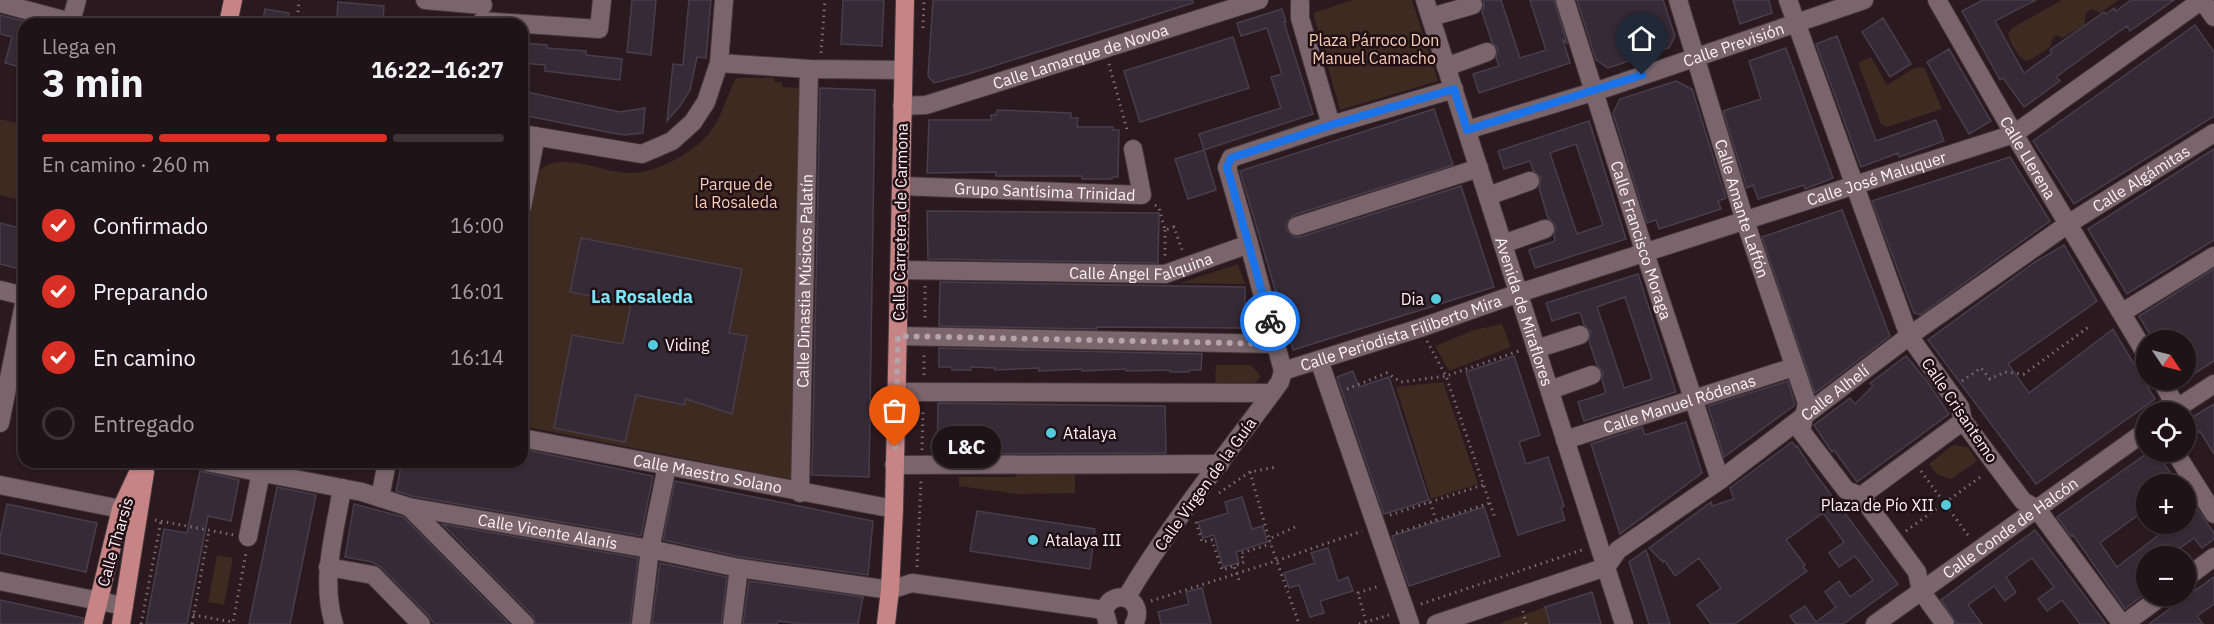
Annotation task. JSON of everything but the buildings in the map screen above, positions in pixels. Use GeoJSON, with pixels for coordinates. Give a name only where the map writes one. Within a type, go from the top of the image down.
{"type":"FeatureCollection","features":[{"type":"Feature","properties":{"kind":"main road"},"geometry":{"type":"LineString","coordinates":[[229,18],[233,0]]}},
{"type":"Feature","properties":{"kind":"main road","name":"Calle Carretera de Carmona"},"geometry":{"type":"LineString","coordinates":[[886,624],[894,509],[904,0]]}},
{"type":"Feature","properties":{"kind":"main road","name":"Calle Tharsis"},"geometry":{"type":"LineString","coordinates":[[93,624],[121,509],[142,468]]}},
{"type":"Feature","properties":{"kind":"main road","name":"Calle Tharsis"},"geometry":{"type":"LineString","coordinates":[[123,615],[144,468]]}},
{"type":"Feature","properties":{"kind":"street"},"geometry":{"type":"LineString","coordinates":[[75,18],[77,0]]}},
{"type":"Feature","properties":{"kind":"street"},"geometry":{"type":"LineString","coordinates":[[425,0],[482,13],[519,18]]}},
{"type":"Feature","properties":{"kind":"street"},"geometry":{"type":"LineString","coordinates":[[528,19],[599,29],[602,0]]}},
{"type":"Feature","properties":{"kind":"street"},"geometry":{"type":"LineString","coordinates":[[529,135],[642,154],[672,141],[693,122],[706,102],[719,63],[724,0]]}},
{"type":"Feature","properties":{"kind":"street","name":"Calle Lamarque de Novoa"},"geometry":{"type":"LineString","coordinates":[[902,106],[920,107],[1259,0]]}},
{"type":"Feature","properties":{"kind":"street","name":"Calle Francisco Moraga"},"geometry":{"type":"LineString","coordinates":[[1565,0],[1720,480]]}},
{"type":"Feature","properties":{"kind":"street","name":"Calle Amante Laffón"},"geometry":{"type":"LineString","coordinates":[[1678,0],[1746,221],[1807,403],[1801,431],[1846,490],[1861,496],[1917,572],[1921,591],[1945,624]]}},
{"type":"Feature","properties":{"kind":"street","name":"Calle Crisantemo"},"geometry":{"type":"LineString","coordinates":[[1788,0],[1909,336],[1960,407],[1963,420],[2023,501],[2037,509],[2123,624]]}},
{"type":"Feature","properties":{"kind":"street","name":"Calle Previsión"},"geometry":{"type":"LineString","coordinates":[[1467,130],[1593,91],[1864,0]]}},
{"type":"Feature","properties":{"kind":"street","name":"Calle Llerena"},"geometry":{"type":"LineString","coordinates":[[1937,0],[2014,134],[2136,336]]}},
{"type":"Feature","properties":{"kind":"street"},"geometry":{"type":"LineString","coordinates":[[2202,0],[2214,17]]}},
{"type":"Feature","properties":{"kind":"street","name":"Calle José Maluquer"},"geometry":{"type":"LineString","coordinates":[[1519,293],[2014,134],[2202,0]]}},
{"type":"Feature","properties":{"kind":"street"},"geometry":{"type":"LineString","coordinates":[[1301,1],[1300,18],[1331,125]]}},
{"type":"Feature","properties":{"kind":"street"},"geometry":{"type":"LineString","coordinates":[[0,3],[56,18]]}},
{"type":"Feature","properties":{"kind":"street"},"geometry":{"type":"LineString","coordinates":[[1428,9],[1473,5]]}},
{"type":"Feature","properties":{"kind":"street","name":"Avenida de Miraflores"},"geometry":{"type":"LineString","coordinates":[[1428,9],[1624,624]]}},
{"type":"Feature","properties":{"kind":"street"},"geometry":{"type":"LineString","coordinates":[[1446,67],[1487,52]]}},
{"type":"Feature","properties":{"kind":"street"},"geometry":{"type":"LineString","coordinates":[[719,63],[815,69],[903,70]]}},
{"type":"Feature","properties":{"kind":"street","name":"Calle Dinastia Músicos Palatín"},"geometry":{"type":"LineString","coordinates":[[800,492],[815,69]]}},
{"type":"Feature","properties":{"kind":"street"},"geometry":{"type":"LineString","coordinates":[[1283,371],[1227,167],[1228,162],[1231,158],[1331,125],[1454,89]]}},
{"type":"Feature","properties":{"kind":"street","name":"Calle Algámitas"},"geometry":{"type":"LineString","coordinates":[[2068,224],[2214,133]]}},
{"type":"Feature","properties":{"kind":"street","name":"Grupo Santísima Trinidad"},"geometry":{"type":"LineString","coordinates":[[901,186],[1142,195],[1132,149]]}},
{"type":"Feature","properties":{"kind":"street"},"geometry":{"type":"LineString","coordinates":[[1297,226],[1479,168]]}},
{"type":"Feature","properties":{"kind":"street"},"geometry":{"type":"LineString","coordinates":[[1488,196],[1530,181]]}},
{"type":"Feature","properties":{"kind":"street","name":"Calle Alhelí"},"geometry":{"type":"LineString","coordinates":[[1606,567],[1618,550],[1720,480],[1909,336],[2068,224]]}},
{"type":"Feature","properties":{"kind":"street"},"geometry":{"type":"LineString","coordinates":[[1503,244],[1545,229]]}},
{"type":"Feature","properties":{"kind":"street","name":"Calle Ángel Falquina"},"geometry":{"type":"LineString","coordinates":[[899,270],[1165,274],[1249,244]]}},
{"type":"Feature","properties":{"kind":"street"},"geometry":{"type":"LineString","coordinates":[[2122,312],[2214,256]]}},
{"type":"Feature","properties":{"kind":"street"},"geometry":{"type":"LineString","coordinates":[[0,290],[18,294]]}},
{"type":"Feature","properties":{"kind":"street","name":"Calle Periodista Filiberto Mira"},"geometry":{"type":"LineString","coordinates":[[1283,371],[1420,328],[1519,293]]}},
{"type":"Feature","properties":{"kind":"street"},"geometry":{"type":"LineString","coordinates":[[0,423],[2,399],[18,330]]}},
{"type":"Feature","properties":{"kind":"street"},"geometry":{"type":"LineString","coordinates":[[1536,347],[1580,334]]}},
{"type":"Feature","properties":{"kind":"street"},"geometry":{"type":"LineString","coordinates":[[898,336],[1277,344]]}},
{"type":"Feature","properties":{"kind":"street"},"geometry":{"type":"LineString","coordinates":[[1319,360],[1407,617]]}},
{"type":"Feature","properties":{"kind":"street","name":"Calle Manuel Ródenas"},"geometry":{"type":"LineString","coordinates":[[1565,440],[1794,367]]}},
{"type":"Feature","properties":{"kind":"street","name":"Calle Virgen de la Guía"},"geometry":{"type":"LineString","coordinates":[[1132,609],[1139,576],[1280,382],[1283,371]]}},
{"type":"Feature","properties":{"kind":"street"},"geometry":{"type":"LineString","coordinates":[[1550,390],[1592,375]]}},
{"type":"Feature","properties":{"kind":"street"},"geometry":{"type":"LineString","coordinates":[[2186,402],[2214,384]]}},
{"type":"Feature","properties":{"kind":"street"},"geometry":{"type":"LineString","coordinates":[[897,392],[1272,393]]}},
{"type":"Feature","properties":{"kind":"street"},"geometry":{"type":"LineString","coordinates":[[1861,496],[1963,420]]}},
{"type":"Feature","properties":{"kind":"street","name":"Calle Conde de Halcón"},"geometry":{"type":"LineString","coordinates":[[1875,624],[2136,437]]}},
{"type":"Feature","properties":{"kind":"street","name":"Calle Maestro Solano"},"geometry":{"type":"LineString","coordinates":[[528,439],[894,509]]}},
{"type":"Feature","properties":{"kind":"street"},"geometry":{"type":"LineString","coordinates":[[2181,462],[2214,514]]}},
{"type":"Feature","properties":{"kind":"street"},"geometry":{"type":"LineString","coordinates":[[894,465],[1220,464]]}},
{"type":"Feature","properties":{"kind":"street"},"geometry":{"type":"LineString","coordinates":[[641,624],[650,549],[667,466]]}},
{"type":"Feature","properties":{"kind":"street","name":"Calle Vicente Alanís"},"geometry":{"type":"LineString","coordinates":[[239,468],[342,488],[409,507],[650,549],[739,568],[890,590],[912,584],[1106,617]]}},
{"type":"Feature","properties":{"kind":"street"},"geometry":{"type":"LineString","coordinates":[[380,498],[386,468]]}},
{"type":"Feature","properties":{"kind":"street"},"geometry":{"type":"LineString","coordinates":[[248,537],[261,472]]}},
{"type":"Feature","properties":{"kind":"street"},"geometry":{"type":"LineString","coordinates":[[0,485],[121,509]]}},
{"type":"Feature","properties":{"kind":"street"},"geometry":{"type":"LineString","coordinates":[[334,624],[328,596],[328,567],[342,488]]}},
{"type":"Feature","properties":{"kind":"street"},"geometry":{"type":"LineString","coordinates":[[409,507],[525,624]]}},
{"type":"Feature","properties":{"kind":"street"},"geometry":{"type":"LineString","coordinates":[[2196,570],[2214,557]]}},
{"type":"Feature","properties":{"kind":"street"},"geometry":{"type":"LineString","coordinates":[[328,567],[373,575],[421,624]]}},
{"type":"Feature","properties":{"kind":"street"},"geometry":{"type":"LineString","coordinates":[[1436,624],[1606,567]]}},
{"type":"Feature","properties":{"kind":"street"},"geometry":{"type":"LineString","coordinates":[[732,624],[739,568]]}},
{"type":"Feature","properties":{"kind":"street"},"geometry":{"type":"LineString","coordinates":[[0,581],[98,601],[123,615]]}},
{"type":"Feature","properties":{"kind":"street"},"geometry":{"type":"LineString","coordinates":[[1106,617],[1113,599],[1132,609]]}},
{"type":"Feature","properties":{"kind":"street"},"geometry":{"type":"LineString","coordinates":[[2123,624],[2148,606]]}},
{"type":"Feature","properties":{"kind":"path"},"geometry":{"type":"LineString","coordinates":[[298,18],[299,0]]}},
{"type":"Feature","properties":{"kind":"path"},"geometry":{"type":"LineString","coordinates":[[815,69],[825,0]]}},
{"type":"Feature","properties":{"kind":"path"},"geometry":{"type":"LineString","coordinates":[[1105,49],[1132,149]]}},
{"type":"Feature","properties":{"kind":"path"},"geometry":{"type":"LineString","coordinates":[[1142,195],[1160,208],[1165,230],[1165,274]]}},
{"type":"Feature","properties":{"kind":"path"},"geometry":{"type":"LineString","coordinates":[[1165,230],[1174,227],[1188,266]]}},
{"type":"Feature","properties":{"kind":"path"},"geometry":{"type":"LineString","coordinates":[[924,281],[925,328]]}},
{"type":"Feature","properties":{"kind":"path"},"geometry":{"type":"LineString","coordinates":[[1948,390],[1980,368],[1990,379],[2005,372],[2024,374],[2090,326]]}},
{"type":"Feature","properties":{"kind":"path"},"geometry":{"type":"LineString","coordinates":[[1420,328],[1446,376],[1495,518]]}},
{"type":"Feature","properties":{"kind":"path"},"geometry":{"type":"LineString","coordinates":[[1331,395],[1387,374],[1401,382],[1446,376],[1536,347]]}},
{"type":"Feature","properties":{"kind":"path"},"geometry":{"type":"LineString","coordinates":[[1271,544],[1241,553],[1244,562],[1221,570],[1212,540],[1202,542],[1196,525],[1194,498],[1221,492],[1250,472],[1276,467]]}},
{"type":"Feature","properties":{"kind":"path"},"geometry":{"type":"LineString","coordinates":[[1906,531],[1992,468]]}},
{"type":"Feature","properties":{"kind":"path"},"geometry":{"type":"LineString","coordinates":[[1920,470],[1973,542]]}},
{"type":"Feature","properties":{"kind":"path"},"geometry":{"type":"LineString","coordinates":[[1250,472],[1276,561],[1299,624]]}},
{"type":"Feature","properties":{"kind":"path"},"geometry":{"type":"LineString","coordinates":[[1132,609],[1377,528],[1430,502],[1484,485]]}},
{"type":"Feature","properties":{"kind":"path"},"geometry":{"type":"LineString","coordinates":[[1430,502],[1436,520]]}},
{"type":"Feature","properties":{"kind":"path"},"geometry":{"type":"LineString","coordinates":[[1377,528],[1436,520],[1490,503]]}},
{"type":"Feature","properties":{"kind":"path"},"geometry":{"type":"LineString","coordinates":[[138,517],[248,537],[233,622],[193,615]]}},
{"type":"Feature","properties":{"kind":"path"},"geometry":{"type":"LineString","coordinates":[[141,624],[161,521]]}},
{"type":"Feature","properties":{"kind":"path"},"geometry":{"type":"LineString","coordinates":[[1269,539],[1295,527]]}},
{"type":"Feature","properties":{"kind":"path"},"geometry":{"type":"LineString","coordinates":[[192,624],[209,530]]}},
{"type":"Feature","properties":{"kind":"path"},"geometry":{"type":"LineString","coordinates":[[1359,624],[1407,617],[1598,544]]}},
{"type":"Feature","properties":{"kind":"path"},"geometry":{"type":"LineString","coordinates":[[1233,566],[1239,580]]}},
{"type":"Feature","properties":{"kind":"path"},"geometry":{"type":"LineString","coordinates":[[1366,622],[1358,593],[1395,581]]}},
{"type":"Feature","properties":{"kind":"green space","name":"Plaza Párroco Don Manuel Camacho"},"geometry":{"type":"Polygon","coordinates":[[[1353,0],[1412,0],[1438,81],[1340,110],[1313,13],[1353,0]]]}},
{"type":"Feature","properties":{"kind":"green space"},"geometry":{"type":"Polygon","coordinates":[[[2062,0],[2119,0],[2100,13],[2093,9],[2086,14],[2084,25],[2063,38],[2057,35],[2053,38],[2050,47],[2026,61],[2014,49],[2008,33],[2012,28],[2062,0]]]}},
{"type":"Feature","properties":{"kind":"green space"},"geometry":{"type":"Polygon","coordinates":[[[1871,57],[1887,85],[1914,68],[1924,67],[1942,109],[1887,127],[1881,124],[1858,63],[1871,57]]]}},
{"type":"Feature","properties":{"kind":"green space","name":"Parque de la Rosaleda"},"geometry":{"type":"Polygon","coordinates":[[[736,78],[774,78],[774,82],[782,82],[782,87],[801,88],[794,480],[528,427],[528,199],[532,181],[540,170],[551,164],[564,162],[620,172],[633,173],[652,169],[672,162],[698,145],[711,132],[736,78]]]}},
{"type":"Feature","properties":{"kind":"green space"},"geometry":{"type":"Polygon","coordinates":[[[0,119],[18,124],[18,200],[0,195],[0,119]]]}},
{"type":"Feature","properties":{"kind":"green space"},"geometry":{"type":"Polygon","coordinates":[[[1238,264],[1245,284],[1180,283],[1238,264]]]}},
{"type":"Feature","properties":{"kind":"green space"},"geometry":{"type":"Polygon","coordinates":[[[1502,324],[1511,347],[1449,371],[1435,346],[1474,330],[1502,324]]]}},
{"type":"Feature","properties":{"kind":"green space"},"geometry":{"type":"Polygon","coordinates":[[[1216,365],[1251,365],[1261,376],[1255,384],[1215,384],[1216,365]]]}},
{"type":"Feature","properties":{"kind":"green space"},"geometry":{"type":"Polygon","coordinates":[[[1443,382],[1478,484],[1431,499],[1396,387],[1443,382]]]}},
{"type":"Feature","properties":{"kind":"green space"},"geometry":{"type":"Polygon","coordinates":[[[1953,445],[1968,447],[1977,461],[1951,479],[1938,475],[1929,464],[1953,445]]]}},
{"type":"Feature","properties":{"kind":"green space"},"geometry":{"type":"Polygon","coordinates":[[[1075,469],[1075,493],[1017,494],[959,486],[959,477],[1016,477],[1017,470],[1075,469]]]}},
{"type":"Feature","properties":{"kind":"green space"},"geometry":{"type":"Polygon","coordinates":[[[217,555],[233,558],[224,605],[208,602],[217,555]]]}},
{"type":"Feature","properties":{"kind":"green space"},"geometry":{"type":"Polygon","coordinates":[[[1545,607],[1550,624],[1501,624],[1501,623],[1545,607]]]}},
{"type":"Feature","properties":{"kind":"way so far"},"geometry":{"type":"LineString","coordinates":[[895,447],[898,336],[1277,344],[1270,321]]}},
{"type":"Feature","properties":{"kind":"place","name":"Dia"},"geometry":{"type":"Point","coordinates":[1436,299]}},
{"type":"Feature","properties":{"kind":"place","name":"Viding"},"geometry":{"type":"Point","coordinates":[653,345]}},
{"type":"Feature","properties":{"kind":"place","name":"Atalaya"},"geometry":{"type":"Point","coordinates":[1051,433]}},
{"type":"Feature","properties":{"kind":"place","name":"L&C"},"geometry":{"type":"Point","coordinates":[895,447]}},
{"type":"Feature","properties":{"kind":"place","name":"Plaza de Pío XII"},"geometry":{"type":"Point","coordinates":[1946,505]}},
{"type":"Feature","properties":{"kind":"place","name":"Atalaya III"},"geometry":{"type":"Point","coordinates":[1033,540]}},
{"type":"Feature","properties":{"kind":"district","name":"La Rosaleda"},"geometry":{"type":"Point","coordinates":[642,296]}},
{"type":"Feature","properties":{"kind":"route"},"geometry":{"type":"LineString","coordinates":[[1270,321],[1227,167],[1231,158],[1331,125],[1454,89],[1467,130],[1642,75]]}}]}
